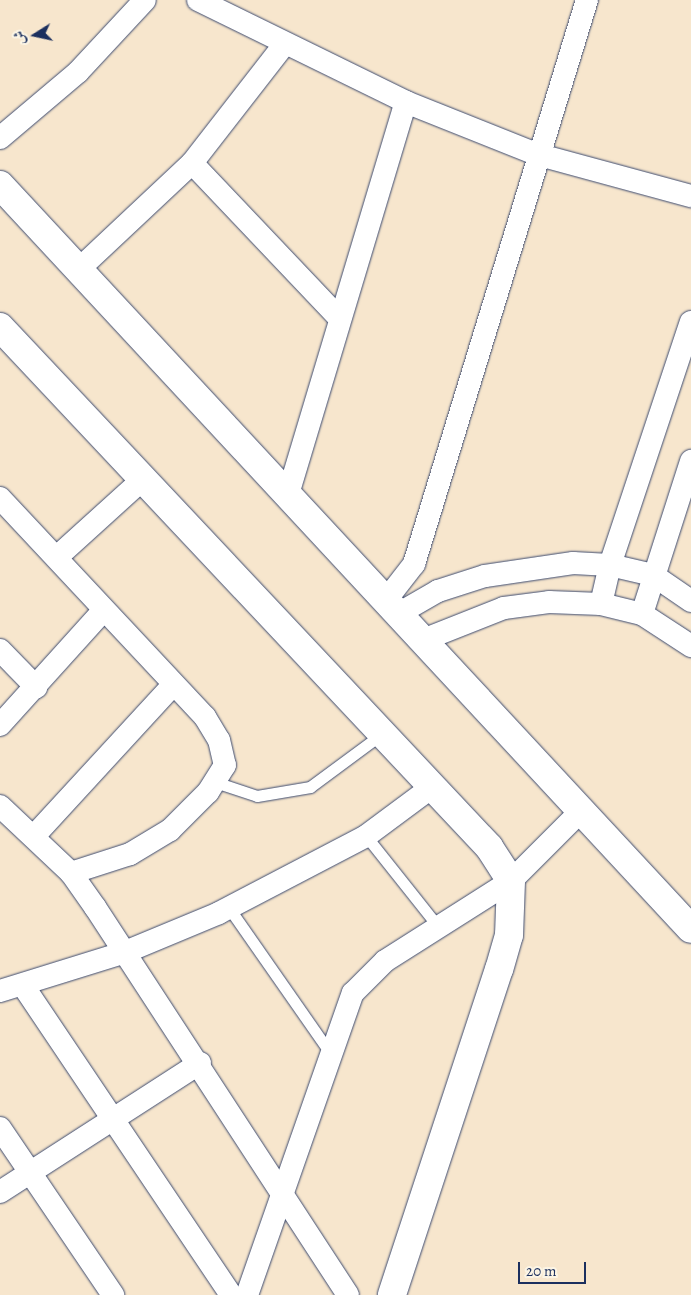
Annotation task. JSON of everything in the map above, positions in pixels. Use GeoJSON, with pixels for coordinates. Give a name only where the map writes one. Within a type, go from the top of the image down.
{"type":"FeatureCollection","features":[{"type":"Feature","properties":{"kind":"street"},"geometry":{"type":"LineString","coordinates":[[0,138],[78,72],[145,0]]}},
{"type":"Feature","properties":{"kind":"street"},"geometry":{"type":"LineString","coordinates":[[198,0],[283,46],[406,102],[536,154],[691,196]]}},
{"type":"Feature","properties":{"kind":"street"},"geometry":{"type":"LineString","coordinates":[[392,607],[414,564],[536,154],[587,0]]}},
{"type":"Feature","properties":{"kind":"street"},"geometry":{"type":"LineString","coordinates":[[78,270],[192,163],[283,46]]}},
{"type":"Feature","properties":{"kind":"street"},"geometry":{"type":"LineString","coordinates":[[289,491],[338,317],[406,102]]}},
{"type":"Feature","properties":{"kind":"street"},"geometry":{"type":"LineString","coordinates":[[192,163],[338,317]]}},
{"type":"Feature","properties":{"kind":"street"},"geometry":{"type":"LineString","coordinates":[[0,185],[78,270],[289,491],[392,607],[691,929]]}},
{"type":"Feature","properties":{"kind":"street"},"geometry":{"type":"LineString","coordinates":[[602,604],[610,565],[691,322]]}},
{"type":"Feature","properties":{"kind":"street"},"geometry":{"type":"LineString","coordinates":[[0,328],[489,847],[511,880],[509,935],[392,1295]]}},
{"type":"Feature","properties":{"kind":"street"},"geometry":{"type":"LineString","coordinates":[[642,614],[691,461]]}},
{"type":"Feature","properties":{"kind":"street"},"geometry":{"type":"LineString","coordinates":[[57,557],[143,479]]}},
{"type":"Feature","properties":{"kind":"street"},"geometry":{"type":"LineString","coordinates":[[0,498],[57,557],[103,611],[205,717],[219,740],[224,765],[215,782],[170,830],[130,854],[71,873]]}},
{"type":"Feature","properties":{"kind":"street"},"geometry":{"type":"LineString","coordinates":[[392,607],[485,576],[535,566],[610,565],[653,575],[682,586],[691,601]]}},
{"type":"Feature","properties":{"kind":"street"},"geometry":{"type":"LineString","coordinates":[[423,640],[504,608],[549,602],[602,604],[642,614],[691,646]]}},
{"type":"Feature","properties":{"kind":"street"},"geometry":{"type":"LineString","coordinates":[[0,725],[103,611]]}},
{"type":"Feature","properties":{"kind":"street"},"geometry":{"type":"LineString","coordinates":[[0,650],[36,687]]}},
{"type":"Feature","properties":{"kind":"street"},"geometry":{"type":"LineString","coordinates":[[34,835],[173,685]]}},
{"type":"Feature","properties":{"kind":"street"},"geometry":{"type":"LineString","coordinates":[[0,991],[24,987],[123,953],[229,908],[366,836],[432,787]]}},
{"type":"Feature","properties":{"kind":"street"},"geometry":{"type":"LineString","coordinates":[[0,806],[34,835],[71,873],[123,953],[200,1063],[348,1295]]}},
{"type":"Feature","properties":{"kind":"street"},"geometry":{"type":"LineString","coordinates":[[247,1295],[330,1053],[353,993],[385,961],[440,929],[511,880],[582,810]]}},
{"type":"Feature","properties":{"kind":"street"},"geometry":{"type":"LineString","coordinates":[[24,987],[231,1295]]}},
{"type":"Feature","properties":{"kind":"street"},"geometry":{"type":"LineString","coordinates":[[0,1192],[200,1063]]}},
{"type":"Feature","properties":{"kind":"street"},"geometry":{"type":"LineString","coordinates":[[0,1128],[28,1175],[114,1295]]}},
{"type":"Feature","properties":{"kind":"lane"},"geometry":{"type":"LineString","coordinates":[[215,782],[257,796],[310,788],[382,733]]}},
{"type":"Feature","properties":{"kind":"lane"},"geometry":{"type":"LineString","coordinates":[[366,836],[440,929]]}},
{"type":"Feature","properties":{"kind":"lane"},"geometry":{"type":"LineString","coordinates":[[229,908],[330,1053]]}}]}
